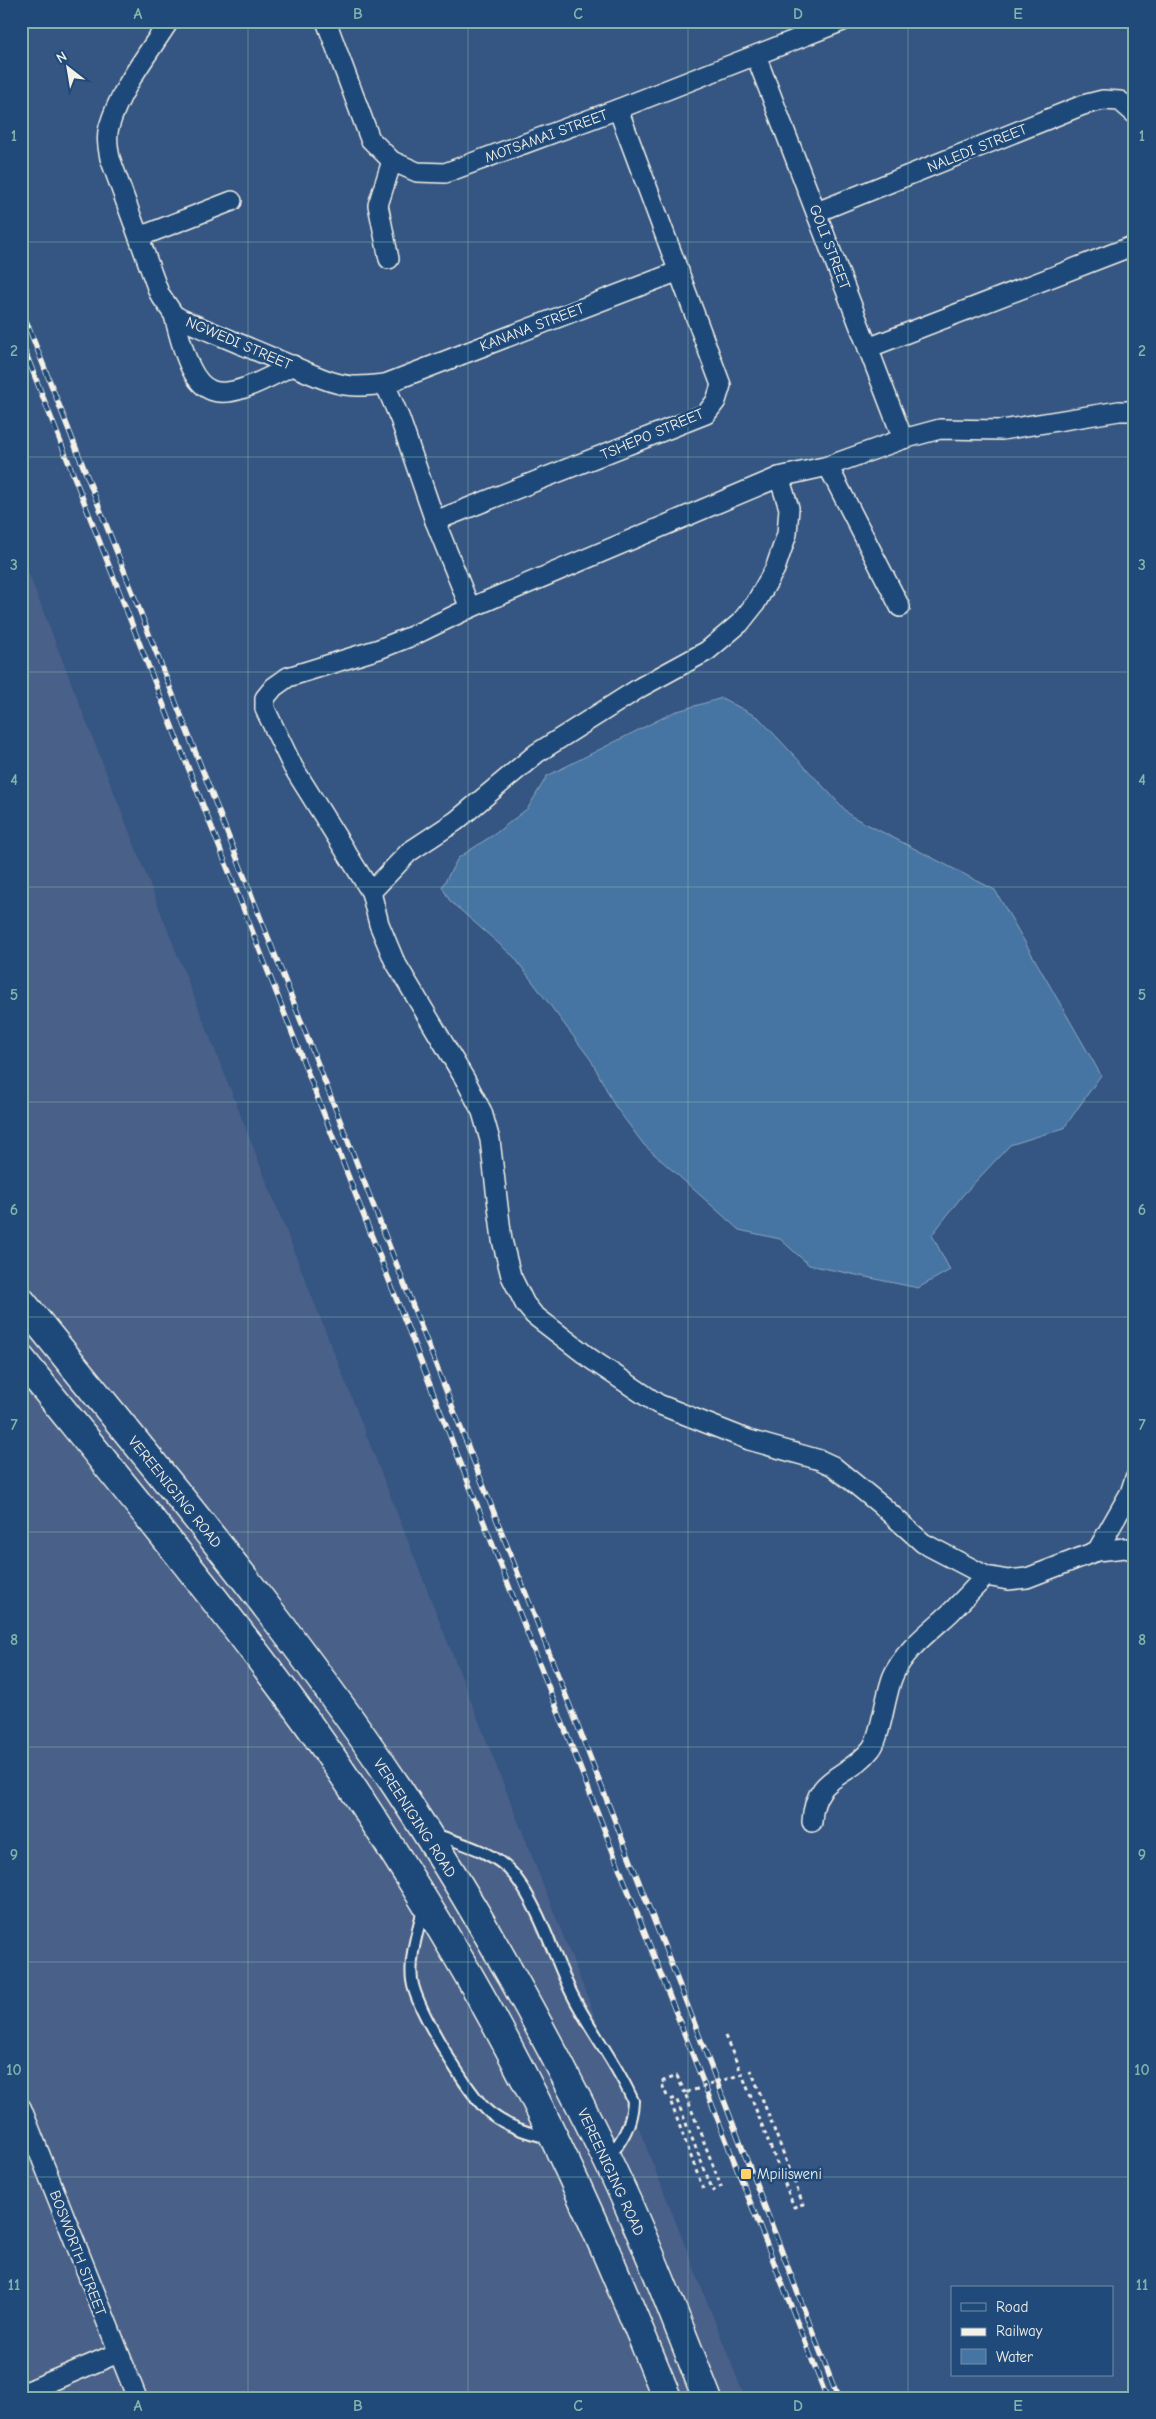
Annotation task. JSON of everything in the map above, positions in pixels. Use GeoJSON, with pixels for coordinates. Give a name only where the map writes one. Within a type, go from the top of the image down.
{"type":"FeatureCollection","features":[{"type":"Feature","properties":{"kind":"main road","name":"VEREENIGING ROAD"},"geometry":{"type":"LineString","coordinates":[[21,1301],[297,1646],[398,1788],[497,1950],[567,2077],[607,2159],[707,2398]]}},
{"type":"Feature","properties":{"kind":"main road"},"geometry":{"type":"LineString","coordinates":[[21,1359],[217,1604],[294,1704],[372,1818],[425,1902],[460,1959],[512,2054],[555,2140],[582,2198],[667,2398]]}},
{"type":"Feature","properties":{"kind":"street","name":"NGWEDI STREET"},"geometry":{"type":"LineString","coordinates":[[169,21],[129,85],[108,128],[107,144],[110,158],[159,293],[174,315],[256,352],[293,365],[338,385],[356,388],[385,384]]}},
{"type":"Feature","properties":{"kind":"street","name":"MOTSAMAI STREET"},"geometry":{"type":"LineString","coordinates":[[326,21],[370,139],[392,161],[417,172],[445,173],[618,109],[843,21]]}},
{"type":"Feature","properties":{"kind":"street","name":"GOLI STREET"},"geometry":{"type":"LineString","coordinates":[[756,56],[903,438]]}},
{"type":"Feature","properties":{"kind":"street","name":"NALEDI STREET"},"geometry":{"type":"LineString","coordinates":[[817,212],[1082,105],[1103,100],[1120,101],[1135,114]]}},
{"type":"Feature","properties":{"kind":"street","name":"TSHEPO STREET"},"geometry":{"type":"LineString","coordinates":[[435,521],[706,414],[716,402],[721,385],[618,109]]}},
{"type":"Feature","properties":{"kind":"street"},"geometry":{"type":"LineString","coordinates":[[389,259],[378,205],[392,161]]}},
{"type":"Feature","properties":{"kind":"street"},"geometry":{"type":"LineString","coordinates":[[139,237],[232,201]]}},
{"type":"Feature","properties":{"kind":"street"},"geometry":{"type":"LineString","coordinates":[[868,348],[1135,245]]}},
{"type":"Feature","properties":{"kind":"street","name":"KANANA STREET"},"geometry":{"type":"LineString","coordinates":[[385,384],[679,271]]}},
{"type":"Feature","properties":{"kind":"street"},"geometry":{"type":"LineString","coordinates":[[174,315],[187,364],[207,389],[217,393],[232,393],[255,386],[293,365]]}},
{"type":"Feature","properties":{"kind":"street"},"geometry":{"type":"LineString","coordinates":[[385,384],[400,420],[435,521],[470,608]]}},
{"type":"Feature","properties":{"kind":"street"},"geometry":{"type":"LineString","coordinates":[[1135,411],[1119,411],[1002,430],[940,429],[903,438],[828,466],[779,477],[470,608],[412,636],[379,649],[288,677],[274,687],[265,698],[265,709],[293,767],[371,892],[379,924],[394,960],[466,1081],[482,1112],[490,1140],[502,1240],[511,1276],[525,1304],[534,1315],[591,1359],[658,1404],[749,1440],[820,1460],[833,1466],[860,1486],[923,1544],[986,1576],[1008,1580],[1026,1578],[1097,1551],[1125,1548],[1135,1551]]}},
{"type":"Feature","properties":{"kind":"street"},"geometry":{"type":"LineString","coordinates":[[828,466],[900,607]]}},
{"type":"Feature","properties":{"kind":"street"},"geometry":{"type":"LineString","coordinates":[[371,892],[409,852],[456,821],[537,753],[632,692],[707,650],[740,623],[755,604],[775,570],[787,534],[788,508],[779,477]]}},
{"type":"Feature","properties":{"kind":"street"},"geometry":{"type":"LineString","coordinates":[[1097,1551],[1130,1493],[1135,1478]]}},
{"type":"Feature","properties":{"kind":"street"},"geometry":{"type":"LineString","coordinates":[[812,1822],[812,1807],[820,1792],[835,1776],[865,1756],[873,1748],[893,1675],[904,1658],[986,1576]]}},
{"type":"Feature","properties":{"kind":"street","name":"BOSWORTH STREET"},"geometry":{"type":"LineString","coordinates":[[21,2107],[137,2398]]}},
{"type":"Feature","properties":{"kind":"street"},"geometry":{"type":"LineString","coordinates":[[21,2394],[118,2353]]}},
{"type":"Feature","properties":{"kind":"lane"},"geometry":{"type":"LineString","coordinates":[[423,1830],[464,1844],[496,1859],[514,1875],[548,1934],[569,1989],[633,2101],[633,2115],[624,2137],[607,2159]]}},
{"type":"Feature","properties":{"kind":"lane"},"geometry":{"type":"LineString","coordinates":[[425,1902],[413,1950],[412,1980],[417,1998],[444,2050],[476,2097],[501,2122],[528,2133],[555,2140]]}},
{"type":"Feature","properties":{"kind":"path"},"geometry":{"type":"LineString","coordinates":[[725,2036],[742,2074],[794,2207],[799,2206],[803,2204],[751,2070]]}},
{"type":"Feature","properties":{"kind":"path"},"geometry":{"type":"LineString","coordinates":[[685,2093],[742,2074]]}},
{"type":"Feature","properties":{"kind":"path"},"geometry":{"type":"LineString","coordinates":[[666,2096],[661,2082],[678,2076],[721,2186],[713,2191],[676,2098],[670,2100],[703,2188]]}},
{"type":"Feature","properties":{"kind":"shaded area"},"geometry":{"type":"Polygon","coordinates":[[[21,554],[158,905],[745,2398],[21,2398],[21,554]]]}},
{"type":"Feature","properties":{"kind":"water"},"geometry":{"type":"Polygon","coordinates":[[[722,698],[759,718],[851,816],[995,890],[1101,1075],[1064,1128],[1010,1145],[962,1196],[932,1235],[950,1270],[918,1288],[809,1265],[780,1239],[739,1230],[644,1145],[615,1106],[591,1060],[514,957],[450,901],[442,887],[458,858],[496,833],[528,808],[547,776],[674,712],[722,698]]]}},
{"type":"Feature","properties":{"kind":"railway"},"geometry":{"type":"LineString","coordinates":[[21,308],[692,2017],[838,2398]]}},
{"type":"Feature","properties":{"kind":"railway"},"geometry":{"type":"LineString","coordinates":[[21,341],[827,2398]]}},
{"type":"Feature","properties":{"kind":"place","name":"Mpilisweni"},"geometry":{"type":"Point","coordinates":[746,2174]}}]}
